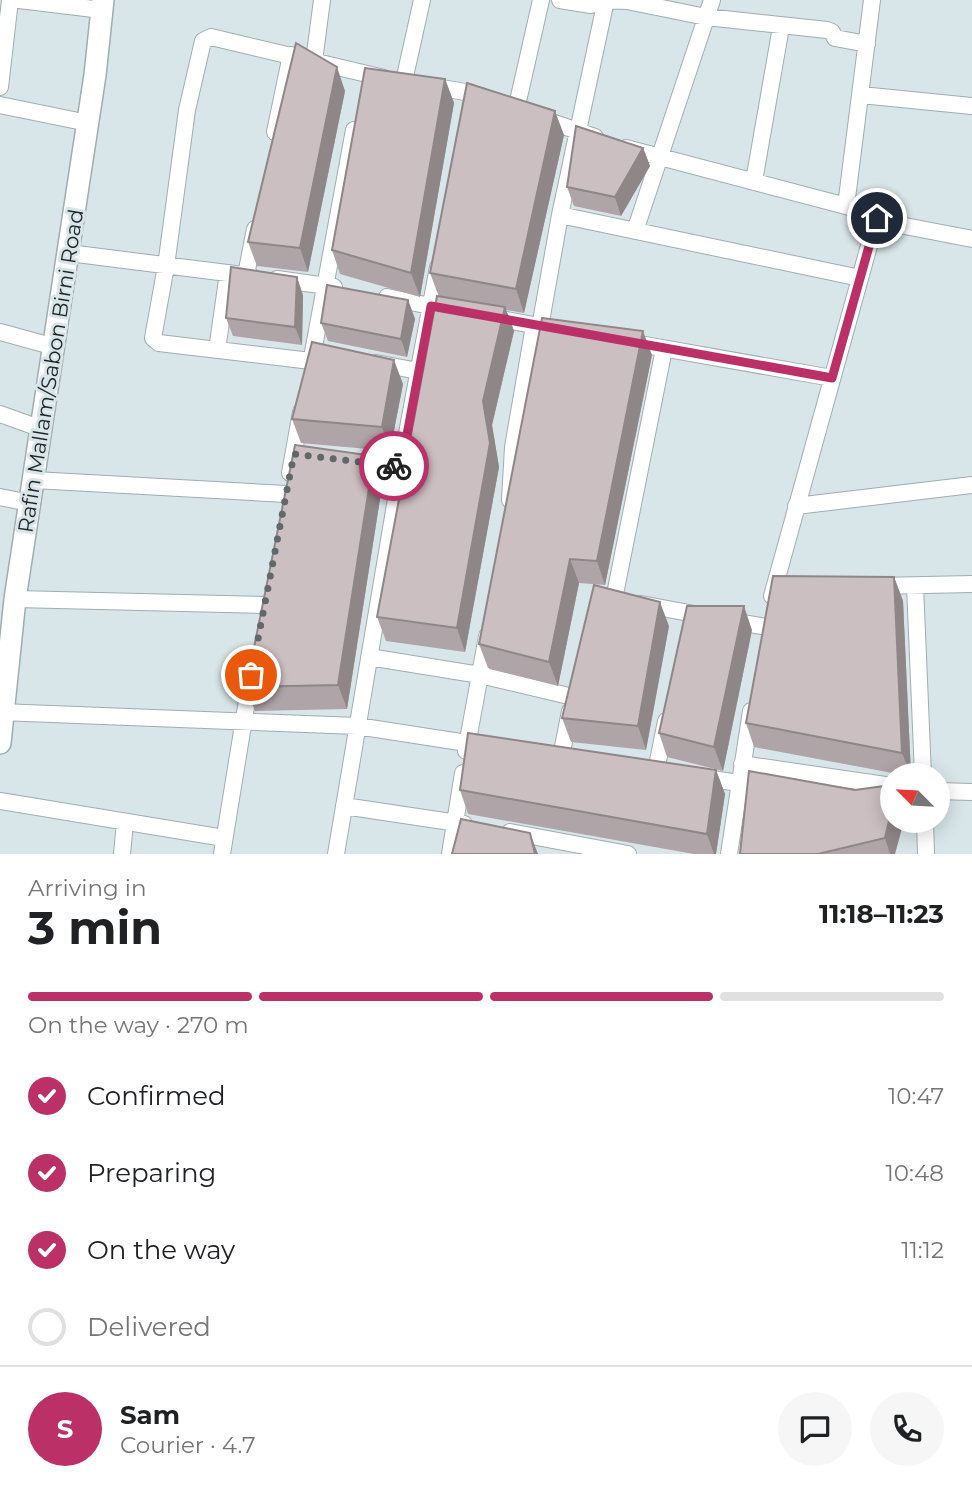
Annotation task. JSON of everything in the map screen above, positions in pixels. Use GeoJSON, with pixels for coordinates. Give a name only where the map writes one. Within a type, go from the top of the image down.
{"type":"FeatureCollection","features":[{"type":"Feature","properties":{"kind":"street"},"geometry":{"type":"LineString","coordinates":[[0,87],[10,0]]}},
{"type":"Feature","properties":{"kind":"street"},"geometry":{"type":"LineString","coordinates":[[19,0],[102,5]]}},
{"type":"Feature","properties":{"kind":"street"},"geometry":{"type":"LineString","coordinates":[[314,61],[322,0]]}},
{"type":"Feature","properties":{"kind":"street"},"geometry":{"type":"LineString","coordinates":[[404,81],[422,0]]}},
{"type":"Feature","properties":{"kind":"street"},"geometry":{"type":"LineString","coordinates":[[516,110],[541,0]]}},
{"type":"Feature","properties":{"kind":"street"},"geometry":{"type":"LineString","coordinates":[[560,0],[591,5],[606,0],[628,0],[706,17],[827,30],[832,32],[835,38],[867,44]]}},
{"type":"Feature","properties":{"kind":"street"},"geometry":{"type":"LineString","coordinates":[[508,520],[513,447],[606,0]]}},
{"type":"Feature","properties":{"kind":"street"},"geometry":{"type":"LineString","coordinates":[[635,231],[712,0]]}},
{"type":"Feature","properties":{"kind":"street"},"geometry":{"type":"LineString","coordinates":[[846,206],[872,0]]}},
{"type":"Feature","properties":{"kind":"street","name":"Rafin Mallam/Sabon Birni Road"},"geometry":{"type":"LineString","coordinates":[[0,743],[10,606],[55,347],[88,123],[102,5]]}},
{"type":"Feature","properties":{"kind":"street"},"geometry":{"type":"LineString","coordinates":[[754,181],[781,27]]}},
{"type":"Feature","properties":{"kind":"street"},"geometry":{"type":"LineString","coordinates":[[357,113],[325,285],[315,360],[159,343],[152,338],[166,266],[187,110],[203,40],[211,37],[314,61],[363,80],[404,81],[469,100],[516,110],[660,158],[846,206],[905,226],[972,239]]}},
{"type":"Feature","properties":{"kind":"street"},"geometry":{"type":"LineString","coordinates":[[272,146],[291,55]]}},
{"type":"Feature","properties":{"kind":"street"},"geometry":{"type":"LineString","coordinates":[[861,95],[972,106]]}},
{"type":"Feature","properties":{"kind":"street"},"geometry":{"type":"LineString","coordinates":[[0,105],[88,123]]}},
{"type":"Feature","properties":{"kind":"street"},"geometry":{"type":"LineString","coordinates":[[246,275],[259,210]]}},
{"type":"Feature","properties":{"kind":"street"},"geometry":{"type":"LineString","coordinates":[[560,215],[860,278]]}},
{"type":"Feature","properties":{"kind":"street"},"geometry":{"type":"LineString","coordinates":[[596,599],[614,599],[685,619],[765,634],[780,587],[796,506],[877,218]]}},
{"type":"Feature","properties":{"kind":"street"},"geometry":{"type":"LineString","coordinates":[[69,253],[325,285],[582,334]]}},
{"type":"Feature","properties":{"kind":"street"},"geometry":{"type":"LineString","coordinates":[[336,854],[401,467],[441,253]]}},
{"type":"Feature","properties":{"kind":"street"},"geometry":{"type":"LineString","coordinates":[[218,350],[228,273]]}},
{"type":"Feature","properties":{"kind":"street"},"geometry":{"type":"LineString","coordinates":[[0,332],[55,347]]}},
{"type":"Feature","properties":{"kind":"street"},"geometry":{"type":"LineString","coordinates":[[609,339],[832,378]]}},
{"type":"Feature","properties":{"kind":"street"},"geometry":{"type":"LineString","coordinates":[[614,599],[664,349]]}},
{"type":"Feature","properties":{"kind":"street"},"geometry":{"type":"LineString","coordinates":[[366,360],[418,371]]}},
{"type":"Feature","properties":{"kind":"street"},"geometry":{"type":"LineString","coordinates":[[34,480],[284,500],[300,454],[304,401]]}},
{"type":"Feature","properties":{"kind":"street"},"geometry":{"type":"LineString","coordinates":[[0,414],[42,429]]}},
{"type":"Feature","properties":{"kind":"street"},"geometry":{"type":"LineString","coordinates":[[347,460],[401,467]]}},
{"type":"Feature","properties":{"kind":"street"},"geometry":{"type":"LineString","coordinates":[[796,506],[972,485]]}},
{"type":"Feature","properties":{"kind":"street"},"geometry":{"type":"LineString","coordinates":[[0,497],[30,503]]}},
{"type":"Feature","properties":{"kind":"street"},"geometry":{"type":"LineString","coordinates":[[864,586],[972,583]]}},
{"type":"Feature","properties":{"kind":"street"},"geometry":{"type":"LineString","coordinates":[[915,586],[922,763]]}},
{"type":"Feature","properties":{"kind":"street"},"geometry":{"type":"LineString","coordinates":[[10,606],[264,605]]}},
{"type":"Feature","properties":{"kind":"street"},"geometry":{"type":"LineString","coordinates":[[450,854],[489,623]]}},
{"type":"Feature","properties":{"kind":"street"},"geometry":{"type":"LineString","coordinates":[[0,801],[125,822],[223,846],[254,657]]}},
{"type":"Feature","properties":{"kind":"street"},"geometry":{"type":"LineString","coordinates":[[369,657],[574,690],[561,757]]}},
{"type":"Feature","properties":{"kind":"street"},"geometry":{"type":"LineString","coordinates":[[729,854],[754,696]]}},
{"type":"Feature","properties":{"kind":"street"},"geometry":{"type":"LineString","coordinates":[[669,705],[663,772],[739,783]]}},
{"type":"Feature","properties":{"kind":"street"},"geometry":{"type":"LineString","coordinates":[[1,712],[358,726],[508,749]]}},
{"type":"Feature","properties":{"kind":"street"},"geometry":{"type":"LineString","coordinates":[[742,764],[880,784]]}},
{"type":"Feature","properties":{"kind":"street"},"geometry":{"type":"LineString","coordinates":[[950,791],[972,792]]}},
{"type":"Feature","properties":{"kind":"street"},"geometry":{"type":"LineString","coordinates":[[344,806],[485,828],[560,848],[628,854]]}},
{"type":"Feature","properties":{"kind":"street"},"geometry":{"type":"LineString","coordinates":[[122,854],[125,822]]}},
{"type":"Feature","properties":{"kind":"street"},"geometry":{"type":"LineString","coordinates":[[925,833],[926,854]]}},
{"type":"Feature","properties":{"kind":"building"},"geometry":{"type":"Polygon","coordinates":[[[296,43],[337,67],[300,248],[248,242],[296,43]]]}},
{"type":"Feature","properties":{"kind":"building"},"geometry":{"type":"Polygon","coordinates":[[[365,68],[445,79],[411,273],[332,250],[365,68]]]}},
{"type":"Feature","properties":{"kind":"building"},"geometry":{"type":"Polygon","coordinates":[[[467,83],[555,111],[516,289],[430,273],[467,83]]]}},
{"type":"Feature","properties":{"kind":"building"},"geometry":{"type":"Polygon","coordinates":[[[576,126],[643,148],[615,197],[567,187],[576,126]]]}},
{"type":"Feature","properties":{"kind":"building"},"geometry":{"type":"Polygon","coordinates":[[[231,267],[297,277],[295,327],[226,318],[231,267]]]}},
{"type":"Feature","properties":{"kind":"building"},"geometry":{"type":"Polygon","coordinates":[[[327,285],[408,300],[401,339],[321,323],[327,285]]]}},
{"type":"Feature","properties":{"kind":"building"},"geometry":{"type":"Polygon","coordinates":[[[437,296],[505,307],[483,401],[490,443],[457,628],[377,617],[437,296]]]}},
{"type":"Feature","properties":{"kind":"building"},"geometry":{"type":"Polygon","coordinates":[[[542,318],[643,331],[597,561],[570,559],[549,662],[479,644],[542,318]]]}},
{"type":"Feature","properties":{"kind":"building"},"geometry":{"type":"Polygon","coordinates":[[[312,342],[394,360],[382,427],[292,419],[312,342]]]}},
{"type":"Feature","properties":{"kind":"building"},"geometry":{"type":"Polygon","coordinates":[[[295,445],[374,456],[338,685],[246,687],[295,445]]]}},
{"type":"Feature","properties":{"kind":"building"},"geometry":{"type":"Polygon","coordinates":[[[773,576],[894,577],[902,753],[746,723],[773,576]]]}},
{"type":"Feature","properties":{"kind":"building"},"geometry":{"type":"Polygon","coordinates":[[[594,585],[660,602],[638,726],[562,718],[594,585]]]}},
{"type":"Feature","properties":{"kind":"building"},"geometry":{"type":"Polygon","coordinates":[[[687,606],[744,606],[714,747],[659,733],[687,606]]]}},
{"type":"Feature","properties":{"kind":"building"},"geometry":{"type":"Polygon","coordinates":[[[468,733],[716,770],[707,834],[460,790],[468,733]]]}},
{"type":"Feature","properties":{"kind":"building"},"geometry":{"type":"Polygon","coordinates":[[[749,771],[855,790],[880,787],[880,833],[886,833],[885,838],[818,854],[740,854],[749,771]]]}},
{"type":"Feature","properties":{"kind":"building"},"geometry":{"type":"Polygon","coordinates":[[[461,819],[530,833],[535,854],[452,854],[461,819]]]}},
{"type":"Feature","properties":{"kind":"way so far"},"geometry":{"type":"LineString","coordinates":[[251,675],[294,454],[394,466]]}},
{"type":"Feature","properties":{"kind":"route"},"geometry":{"type":"LineString","coordinates":[[394,466],[401,467],[431,306],[832,378],[877,218]]}}]}
